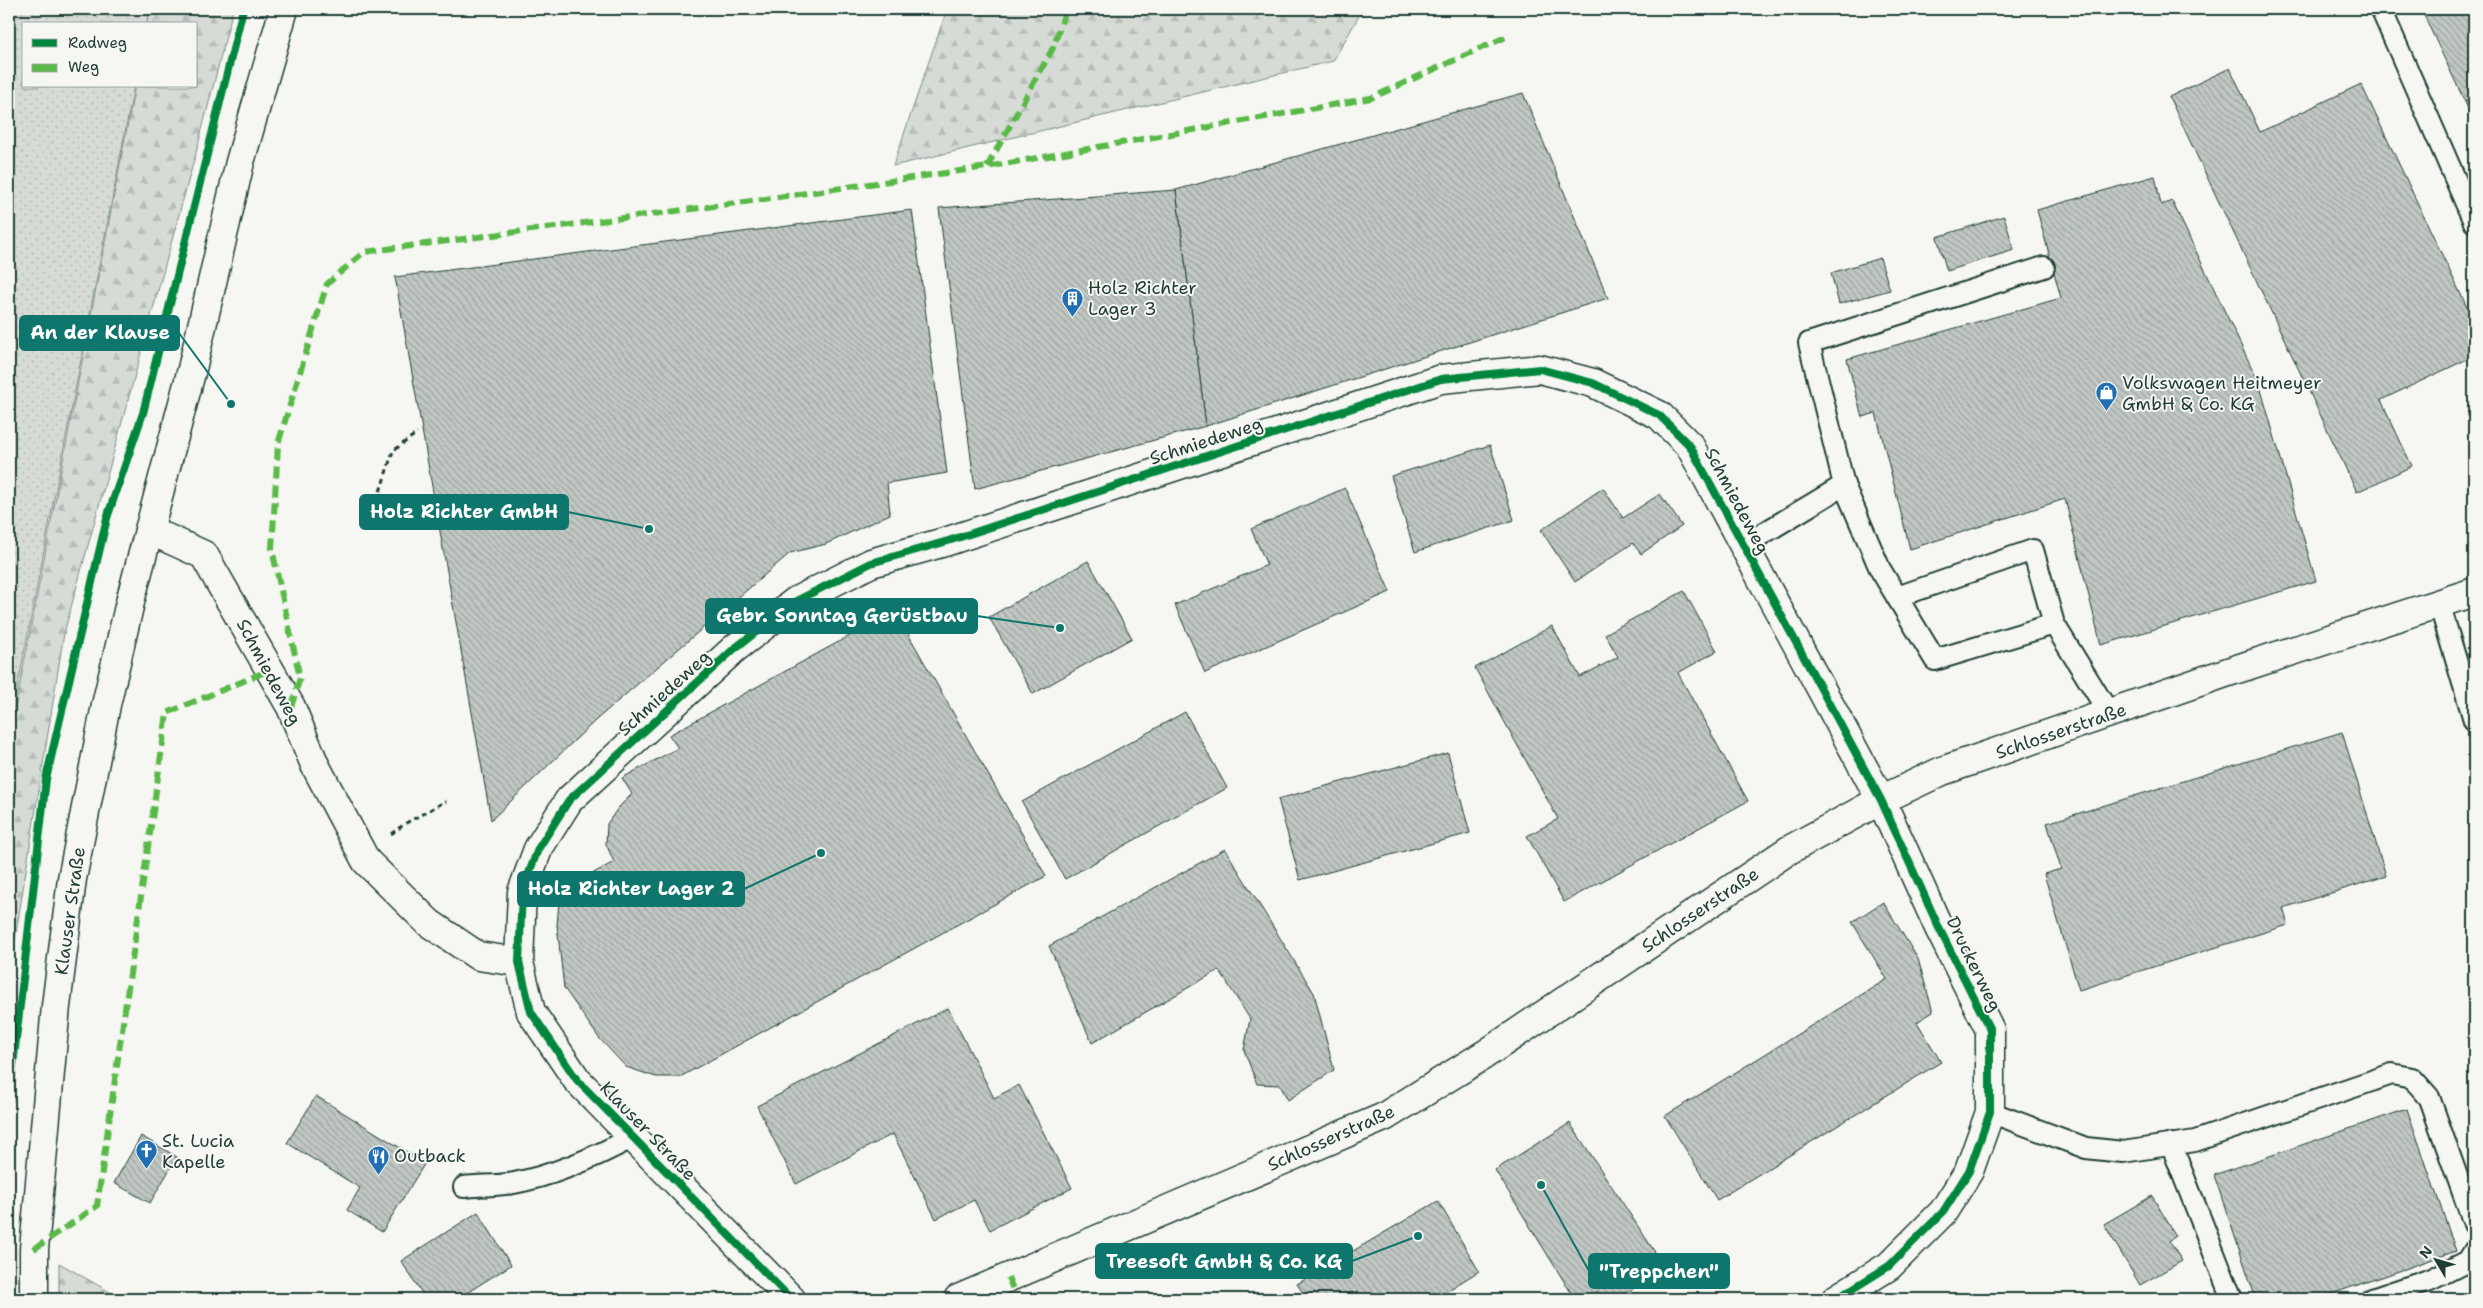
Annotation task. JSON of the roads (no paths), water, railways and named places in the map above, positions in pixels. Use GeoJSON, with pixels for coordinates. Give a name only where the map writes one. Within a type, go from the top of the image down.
{"type":"FeatureCollection","features":[{"type":"Feature","properties":{"kind":"street","name":"Klauser Straße"},"geometry":{"type":"LineString","coordinates":[[34,1299],[34,1250],[56,1006],[72,879],[106,705],[131,598],[192,369],[240,162],[284,9]]}},
{"type":"Feature","properties":{"kind":"street","name":"Schmiedeweg"},"geometry":{"type":"LineString","coordinates":[[149,530],[204,555],[291,707],[316,765],[366,861],[429,923],[470,951],[478,956],[519,962],[522,892],[538,849],[569,800],[734,650],[796,601],[870,563],[948,541],[1441,379],[1540,369],[1593,383],[1659,415],[1690,446],[1881,800]]}},
{"type":"Feature","properties":{"kind":"street","name":"Schlosserstraße"},"geometry":{"type":"LineString","coordinates":[[958,1299],[1384,1117],[1484,1055],[1789,850],[1881,800],[1942,772],[2110,715],[2231,671],[2474,592]]}},
{"type":"Feature","properties":{"kind":"street","name":"Druckerweg"},"geometry":{"type":"LineString","coordinates":[[1836,1299],[1889,1266],[1943,1212],[1969,1171],[1990,1112],[1990,1030],[1939,928],[1881,800]]}},
{"type":"Feature","properties":{"kind":"street","name":"Klauser Straße"},"geometry":{"type":"LineString","coordinates":[[519,962],[531,1012],[577,1080],[792,1299]]}},
{"type":"Feature","properties":{"kind":"lane"},"geometry":{"type":"LineString","coordinates":[[2381,9],[2474,222]]}},
{"type":"Feature","properties":{"kind":"lane"},"geometry":{"type":"LineString","coordinates":[[2044,266],[1809,343],[1844,485],[1880,570],[1935,660],[2054,624]]}},
{"type":"Feature","properties":{"kind":"lane"},"geometry":{"type":"LineString","coordinates":[[1744,545],[1844,485]]}},
{"type":"Feature","properties":{"kind":"lane"},"geometry":{"type":"LineString","coordinates":[[1897,597],[2033,550],[2054,624],[2110,715]]}},
{"type":"Feature","properties":{"kind":"lane"},"geometry":{"type":"LineString","coordinates":[[2439,603],[2474,720]]}},
{"type":"Feature","properties":{"kind":"lane"},"geometry":{"type":"LineString","coordinates":[[1990,1112],[2086,1148],[2123,1152],[2196,1141],[2392,1074],[2412,1078],[2429,1097],[2474,1224]]}},
{"type":"Feature","properties":{"kind":"lane"},"geometry":{"type":"LineString","coordinates":[[464,1186],[513,1183],[556,1172],[606,1152],[633,1137]]}},
{"type":"Feature","properties":{"kind":"lane"},"geometry":{"type":"LineString","coordinates":[[2171,1144],[2232,1299]]}},
{"type":"Feature","properties":{"kind":"lane"},"geometry":{"type":"LineString","coordinates":[[2372,1299],[2432,1279],[2468,1261],[2474,1251]]}},
{"type":"Feature","properties":{"kind":"place","name":"Holz Richter Lager 3"},"geometry":{"type":"Point","coordinates":[1072,317]}},
{"type":"Feature","properties":{"kind":"place","name":"An der Klause"},"geometry":{"type":"Point","coordinates":[231,404]}},
{"type":"Feature","properties":{"kind":"place","name":"Volkswagen Heitmeyer GmbH & Co. KG"},"geometry":{"type":"Point","coordinates":[2106,412]}},
{"type":"Feature","properties":{"kind":"place","name":"Holz Richter GmbH"},"geometry":{"type":"Point","coordinates":[649,529]}},
{"type":"Feature","properties":{"kind":"place","name":"Gebr. Sonntag Gerüstbau"},"geometry":{"type":"Point","coordinates":[1060,628]}},
{"type":"Feature","properties":{"kind":"place","name":"Holz Richter Lager 2"},"geometry":{"type":"Point","coordinates":[821,853]}},
{"type":"Feature","properties":{"kind":"place","name":"St. Lucia Kapelle"},"geometry":{"type":"Point","coordinates":[146,1170]}},
{"type":"Feature","properties":{"kind":"place","name":"Outback"},"geometry":{"type":"Point","coordinates":[378,1175]}},
{"type":"Feature","properties":{"kind":"place","name":"\"Treppchen\""},"geometry":{"type":"Point","coordinates":[1541,1185]}},
{"type":"Feature","properties":{"kind":"place","name":"Treesoft GmbH & Co. KG"},"geometry":{"type":"Point","coordinates":[1418,1236]}}]}
